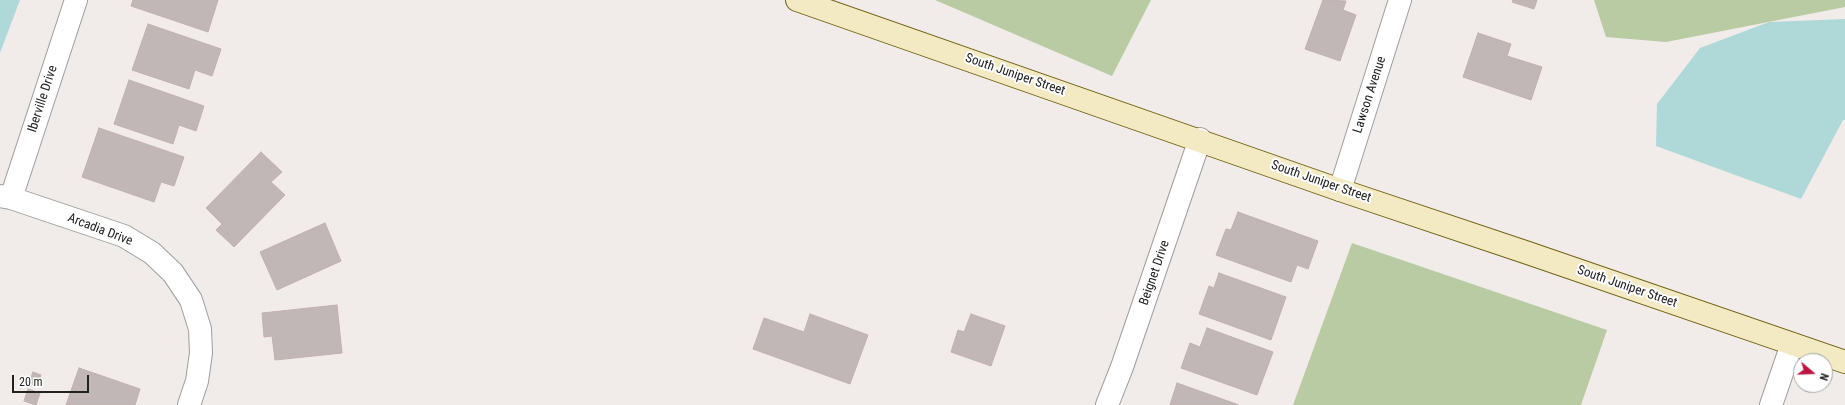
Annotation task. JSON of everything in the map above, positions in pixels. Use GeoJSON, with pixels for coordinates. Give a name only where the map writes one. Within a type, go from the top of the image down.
{"type":"FeatureCollection","features":[{"type":"Feature","properties":{"kind":"street","name":"Iberville Drive"},"geometry":{"type":"LineString","coordinates":[[6,197],[76,0]]}},
{"type":"Feature","properties":{"kind":"street","name":"South Juniper Street"},"geometry":{"type":"LineString","coordinates":[[797,0],[1200,139],[1340,190],[1845,362]]}},
{"type":"Feature","properties":{"kind":"street","name":"Lawson Avenue"},"geometry":{"type":"LineString","coordinates":[[1340,190],[1400,0]]}},
{"type":"Feature","properties":{"kind":"street","name":"Beignet Drive"},"geometry":{"type":"LineString","coordinates":[[1106,405],[1122,367],[1200,139]]}},
{"type":"Feature","properties":{"kind":"street","name":"Arcadia Drive"},"geometry":{"type":"LineString","coordinates":[[6,197],[124,236],[152,253],[173,273],[191,300],[200,329],[201,353],[197,381],[189,405]]}},
{"type":"Feature","properties":{"kind":"street"},"geometry":{"type":"LineString","coordinates":[[1770,405],[1792,344]]}},
{"type":"Feature","properties":{"kind":"green space"},"geometry":{"type":"Polygon","coordinates":[[[935,0],[1151,0],[1112,76],[935,0]]]}},
{"type":"Feature","properties":{"kind":"green space"},"geometry":{"type":"Polygon","coordinates":[[[1594,0],[1845,0],[1845,7],[1666,42],[1606,37],[1594,0]]]}},
{"type":"Feature","properties":{"kind":"green space"},"geometry":{"type":"Polygon","coordinates":[[[1352,243],[1607,330],[1581,405],[1293,405],[1352,243]]]}},
{"type":"Feature","properties":{"kind":"water"},"geometry":{"type":"Polygon","coordinates":[[[0,0],[20,0],[0,53],[0,0]]]}},
{"type":"Feature","properties":{"kind":"water"},"geometry":{"type":"Polygon","coordinates":[[[1845,19],[1845,120],[1843,120],[1801,199],[1656,146],[1657,104],[1700,48],[1769,22],[1845,19]]]}},
{"type":"Feature","properties":{"kind":"building"},"geometry":{"type":"Polygon","coordinates":[[[133,0],[218,0],[208,32],[131,6],[133,0]]]}},
{"type":"Feature","properties":{"kind":"building"},"geometry":{"type":"Polygon","coordinates":[[[1323,0],[1346,1],[1343,10],[1356,15],[1340,61],[1305,49],[1323,0]]]}},
{"type":"Feature","properties":{"kind":"building"},"geometry":{"type":"Polygon","coordinates":[[[1513,0],[1537,0],[1534,9],[1512,2],[1513,0]]]}},
{"type":"Feature","properties":{"kind":"building"},"geometry":{"type":"Polygon","coordinates":[[[148,24],[221,49],[212,76],[195,70],[189,89],[132,70],[148,24]]]}},
{"type":"Feature","properties":{"kind":"building"},"geometry":{"type":"Polygon","coordinates":[[[1478,33],[1511,44],[1507,56],[1542,67],[1531,100],[1463,77],[1478,33]]]}},
{"type":"Feature","properties":{"kind":"building"},"geometry":{"type":"Polygon","coordinates":[[[129,80],[204,106],[196,131],[179,125],[173,144],[114,124],[129,80]]]}},
{"type":"Feature","properties":{"kind":"building"},"geometry":{"type":"Polygon","coordinates":[[[99,128],[184,157],[174,186],[161,182],[154,202],[82,177],[99,128]]]}},
{"type":"Feature","properties":{"kind":"building"},"geometry":{"type":"Polygon","coordinates":[[[261,152],[282,172],[271,182],[285,195],[234,247],[216,230],[222,224],[206,208],[261,152]]]}},
{"type":"Feature","properties":{"kind":"building"},"geometry":{"type":"Polygon","coordinates":[[[1238,212],[1318,241],[1308,269],[1297,265],[1291,282],[1216,255],[1226,229],[1231,230],[1238,212]]]}},
{"type":"Feature","properties":{"kind":"building"},"geometry":{"type":"Polygon","coordinates":[[[325,223],[341,261],[277,290],[260,252],[325,223]]]}},
{"type":"Feature","properties":{"kind":"building"},"geometry":{"type":"Polygon","coordinates":[[[1219,273],[1286,297],[1271,340],[1199,314],[1209,286],[1214,288],[1219,273]]]}},
{"type":"Feature","properties":{"kind":"building"},"geometry":{"type":"Polygon","coordinates":[[[337,305],[342,353],[275,360],[272,336],[264,337],[262,313],[337,305]]]}},
{"type":"Feature","properties":{"kind":"building"},"geometry":{"type":"Polygon","coordinates":[[[810,314],[868,335],[850,384],[753,349],[764,318],[804,332],[810,314]]]}},
{"type":"Feature","properties":{"kind":"building"},"geometry":{"type":"Polygon","coordinates":[[[971,314],[1005,326],[991,366],[951,352],[958,330],[964,332],[971,314]]]}},
{"type":"Feature","properties":{"kind":"building"},"geometry":{"type":"Polygon","coordinates":[[[1207,328],[1273,352],[1257,395],[1181,368],[1190,343],[1200,347],[1207,328]]]}},
{"type":"Feature","properties":{"kind":"building"},"geometry":{"type":"Polygon","coordinates":[[[79,368],[140,389],[135,405],[66,405],[79,368]]]}},
{"type":"Feature","properties":{"kind":"building"},"geometry":{"type":"Polygon","coordinates":[[[33,372],[41,375],[37,386],[29,383],[33,372]]]}},
{"type":"Feature","properties":{"kind":"building"},"geometry":{"type":"Polygon","coordinates":[[[1177,383],[1239,405],[1170,405],[1177,383]]]}},
{"type":"Feature","properties":{"kind":"building"},"geometry":{"type":"Polygon","coordinates":[[[28,389],[40,393],[36,405],[24,401],[28,389]]]}}]}
